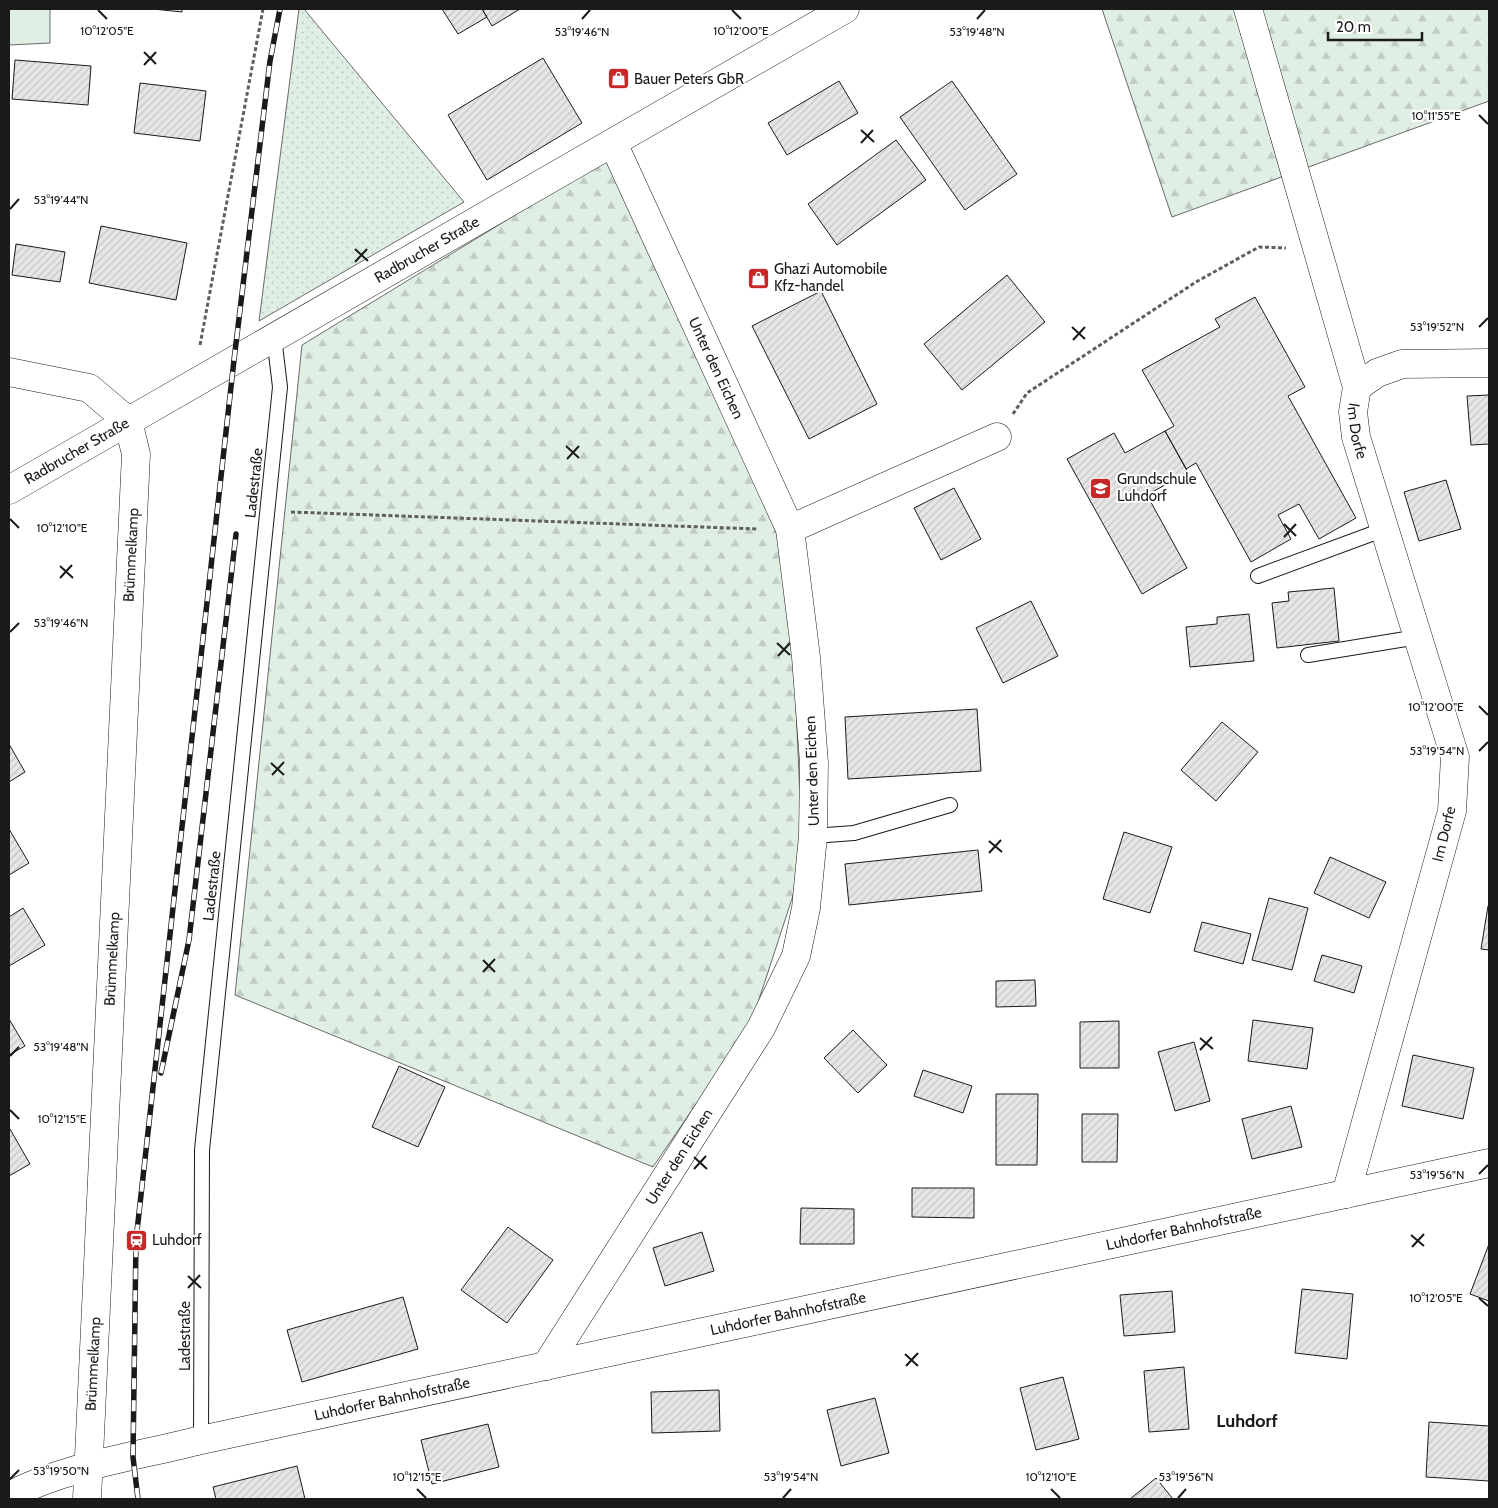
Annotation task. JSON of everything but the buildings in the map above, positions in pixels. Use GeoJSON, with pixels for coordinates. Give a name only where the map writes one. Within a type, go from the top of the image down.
{"type":"FeatureCollection","features":[{"type":"Feature","properties":{"kind":"street","name":"Radbrucher Straße"},"geometry":{"type":"LineString","coordinates":[[9,490],[845,9]]}},
{"type":"Feature","properties":{"kind":"street","name":"Im Dorfe"},"geometry":{"type":"LineString","coordinates":[[1248,9],[1357,387],[1353,412],[1356,437],[1455,756],[1452,811],[1346,1194]]}},
{"type":"Feature","properties":{"kind":"street","name":"Unter den Eichen"},"geometry":{"type":"LineString","coordinates":[[546,1366],[761,1028],[796,956],[806,908],[813,836],[814,764],[806,657],[790,529],[613,142]]}},
{"type":"Feature","properties":{"kind":"street","name":"Im Dorfe"},"geometry":{"type":"LineString","coordinates":[[1357,387],[1377,373],[1402,364],[1489,363]]}},
{"type":"Feature","properties":{"kind":"street"},"geometry":{"type":"LineString","coordinates":[[9,372],[89,388],[128,421]]}},
{"type":"Feature","properties":{"kind":"street","name":"Brümmelkamp"},"geometry":{"type":"LineString","coordinates":[[87,1499],[136,454],[128,421]]}},
{"type":"Feature","properties":{"kind":"street"},"geometry":{"type":"LineString","coordinates":[[790,529],[997,437]]}},
{"type":"Feature","properties":{"kind":"street","name":"Luhdorfer Bahnhofstraße"},"geometry":{"type":"LineString","coordinates":[[9,1496],[29,1485],[88,1468],[201,1440],[1489,1163]]}},
{"type":"Feature","properties":{"kind":"lane","name":"Ladestraße"},"geometry":{"type":"LineString","coordinates":[[201,1440],[202,1150],[280,387],[274,337]]}},
{"type":"Feature","properties":{"kind":"lane"},"geometry":{"type":"LineString","coordinates":[[1258,576],[1384,530]]}},
{"type":"Feature","properties":{"kind":"lane"},"geometry":{"type":"LineString","coordinates":[[1308,655],[1418,637]]}},
{"type":"Feature","properties":{"kind":"lane"},"geometry":{"type":"LineString","coordinates":[[813,836],[854,833],[950,805]]}},
{"type":"Feature","properties":{"kind":"path"},"geometry":{"type":"LineString","coordinates":[[193,384],[263,9]]}},
{"type":"Feature","properties":{"kind":"path"},"geometry":{"type":"LineString","coordinates":[[997,437],[1028,393],[1196,282],[1259,247],[1318,248]]}},
{"type":"Feature","properties":{"kind":"path"},"geometry":{"type":"LineString","coordinates":[[268,505],[288,512],[768,530],[790,529]]}},
{"type":"Feature","properties":{"kind":"green space"},"geometry":{"type":"Polygon","coordinates":[[[9,9],[50,9],[50,43],[9,45],[9,9]]]}},
{"type":"Feature","properties":{"kind":"green space"},"geometry":{"type":"Polygon","coordinates":[[[299,9],[304,9],[464,202],[259,321],[299,9]]]}},
{"type":"Feature","properties":{"kind":"green space"},"geometry":{"type":"Polygon","coordinates":[[[1102,9],[1489,9],[1489,101],[1172,217],[1102,9]]]}},
{"type":"Feature","properties":{"kind":"green space"},"geometry":{"type":"Polygon","coordinates":[[[610,157],[778,523],[794,661],[803,865],[751,1024],[653,1167],[235,995],[302,345],[610,157]]]}},
{"type":"Feature","properties":{"kind":"railway"},"geometry":{"type":"LineString","coordinates":[[138,1499],[133,1457],[136,1240],[234,360],[270,61],[280,9]]}},
{"type":"Feature","properties":{"kind":"railway"},"geometry":{"type":"LineString","coordinates":[[161,1073],[189,940],[236,534]]}},
{"type":"Feature","properties":{"kind":"place","name":"Bauer Peters GbR"},"geometry":{"type":"Point","coordinates":[618,79]}},
{"type":"Feature","properties":{"kind":"place","name":"Ghazi Automobile Kfz-handel"},"geometry":{"type":"Point","coordinates":[758,278]}},
{"type":"Feature","properties":{"kind":"place","name":"Grundschule Luhdorf"},"geometry":{"type":"Point","coordinates":[1101,488]}},
{"type":"Feature","properties":{"kind":"place","name":"Luhdorf"},"geometry":{"type":"Point","coordinates":[136,1240]}},
{"type":"Feature","properties":{"kind":"district","name":"Luhdorf"},"geometry":{"type":"Point","coordinates":[1247,1421]}}]}
